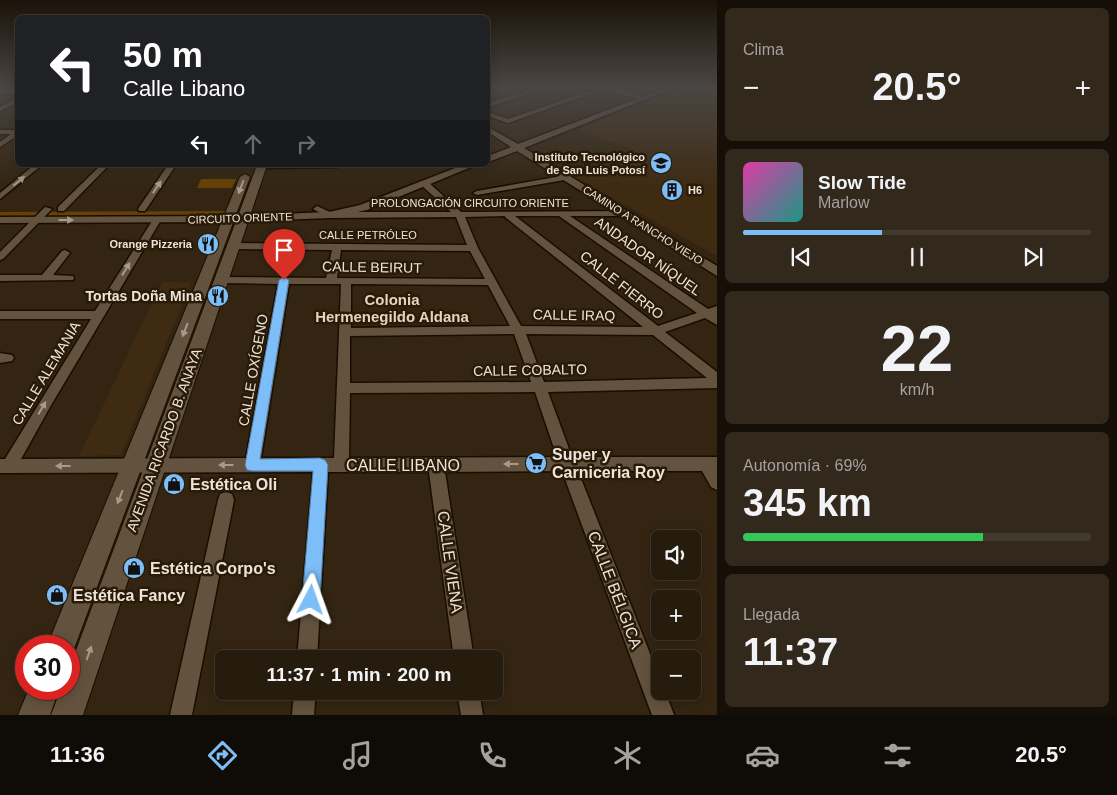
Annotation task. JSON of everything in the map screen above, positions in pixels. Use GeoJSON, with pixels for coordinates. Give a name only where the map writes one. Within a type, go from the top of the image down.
{"type":"FeatureCollection","features":[{"type":"Feature","properties":{"kind":"main road","name":"AVENIDA RICARDO B. ANAYA"},"geometry":{"type":"LineString","coordinates":[[66,635],[144,465],[222,280],[233,246],[237,214],[249,167]]}},
{"type":"Feature","properties":{"kind":"main road","name":"AVENIDA RICARDO B. ANAYA"},"geometry":{"type":"LineString","coordinates":[[67,715],[144,465],[237,214],[260,167]]}},
{"type":"Feature","properties":{"kind":"main road"},"geometry":{"type":"LineString","coordinates":[[34,715],[40,700]]}},
{"type":"Feature","properties":{"kind":"street"},"geometry":{"type":"LineString","coordinates":[[490,158],[514,145],[573,120]]}},
{"type":"Feature","properties":{"kind":"street"},"geometry":{"type":"LineString","coordinates":[[490,151],[514,145],[582,120]]}},
{"type":"Feature","properties":{"kind":"street","name":"CAMINO A RANCHO VIEJO"},"geometry":{"type":"LineString","coordinates":[[490,130],[717,272]]}},
{"type":"Feature","properties":{"kind":"street"},"geometry":{"type":"LineString","coordinates":[[0,132],[15,132]]}},
{"type":"Feature","properties":{"kind":"street"},"geometry":{"type":"LineString","coordinates":[[0,145],[15,134]]}},
{"type":"Feature","properties":{"kind":"street"},"geometry":{"type":"LineString","coordinates":[[0,197],[36,167]]}},
{"type":"Feature","properties":{"kind":"street"},"geometry":{"type":"LineString","coordinates":[[61,209],[102,167]]}},
{"type":"Feature","properties":{"kind":"street"},"geometry":{"type":"LineString","coordinates":[[142,209],[171,167]]}},
{"type":"Feature","properties":{"kind":"street","name":"CIRCUITO ORIENTE"},"geometry":{"type":"LineString","coordinates":[[0,210],[142,209],[237,214],[329,215],[363,208],[380,197],[447,167]]}},
{"type":"Feature","properties":{"kind":"street","name":"CIRCUITO ORIENTE"},"geometry":{"type":"LineString","coordinates":[[0,220],[157,220],[317,209],[380,197],[466,167]]}},
{"type":"Feature","properties":{"kind":"street"},"geometry":{"type":"LineString","coordinates":[[477,193],[567,177]]}},
{"type":"Feature","properties":{"kind":"street"},"geometry":{"type":"LineString","coordinates":[[424,183],[460,214]]}},
{"type":"Feature","properties":{"kind":"street"},"geometry":{"type":"LineString","coordinates":[[0,256],[48,209]]}},
{"type":"Feature","properties":{"kind":"street","name":"PROLONGACIÓN CIRCUITO ORIENTE"},"geometry":{"type":"LineString","coordinates":[[317,209],[329,215],[564,215],[625,213]]}},
{"type":"Feature","properties":{"kind":"street","name":"CALLE BÉLGICA"},"geometry":{"type":"LineString","coordinates":[[460,214],[472,248],[518,330],[663,715]]}},
{"type":"Feature","properties":{"kind":"street","name":"CALLE FIERRO"},"geometry":{"type":"LineString","coordinates":[[508,215],[717,379]]}},
{"type":"Feature","properties":{"kind":"street","name":"ANDADOR NÍQUEL"},"geometry":{"type":"LineString","coordinates":[[564,215],[714,315]]}},
{"type":"Feature","properties":{"kind":"street","name":"CALLE ALEMANIA"},"geometry":{"type":"LineString","coordinates":[[5,466],[157,220]]}},
{"type":"Feature","properties":{"kind":"street","name":"CALLE PETRÓLEO"},"geometry":{"type":"LineString","coordinates":[[233,246],[472,248]]}},
{"type":"Feature","properties":{"kind":"street"},"geometry":{"type":"LineString","coordinates":[[331,281],[337,247]]}},
{"type":"Feature","properties":{"kind":"street"},"geometry":{"type":"LineString","coordinates":[[46,277],[65,253]]}},
{"type":"Feature","properties":{"kind":"street"},"geometry":{"type":"LineString","coordinates":[[0,278],[69,278]]}},
{"type":"Feature","properties":{"kind":"street","name":"CALLE BEIRUT"},"geometry":{"type":"LineString","coordinates":[[222,280],[492,282]]}},
{"type":"Feature","properties":{"kind":"street","name":"CALLE OXÍGENO"},"geometry":{"type":"LineString","coordinates":[[252,465],[284,280]]}},
{"type":"Feature","properties":{"kind":"street"},"geometry":{"type":"LineString","coordinates":[[341,465],[346,281]]}},
{"type":"Feature","properties":{"kind":"street"},"geometry":{"type":"LineString","coordinates":[[0,315],[98,314]]}},
{"type":"Feature","properties":{"kind":"street","name":"CALLE IRAQ"},"geometry":{"type":"LineString","coordinates":[[344,332],[656,331],[714,315]]}},
{"type":"Feature","properties":{"kind":"street","name":"CALLE COBALTO"},"geometry":{"type":"LineString","coordinates":[[343,388],[539,387],[717,383]]}},
{"type":"Feature","properties":{"kind":"street","name":"CALLE VIENA"},"geometry":{"type":"LineString","coordinates":[[436,464],[463,650]]}},
{"type":"Feature","properties":{"kind":"street"},"geometry":{"type":"LineString","coordinates":[[712,464],[717,482]]}},
{"type":"Feature","properties":{"kind":"street","name":"CALLE LIBANO"},"geometry":{"type":"LineString","coordinates":[[5,466],[712,464]]}},
{"type":"Feature","properties":{"kind":"street"},"geometry":{"type":"LineString","coordinates":[[308,650],[320,465]]}},
{"type":"Feature","properties":{"kind":"street"},"geometry":{"type":"LineString","coordinates":[[181,715],[226,500]]}},
{"type":"Feature","properties":{"kind":"street"},"geometry":{"type":"LineString","coordinates":[[303,715],[304,700]]}},
{"type":"Feature","properties":{"kind":"street"},"geometry":{"type":"LineString","coordinates":[[470,700],[472,715]]}},
{"type":"Feature","properties":{"kind":"shaded area","name":"Instituto Tecnológico de San Luis Potosí"},"geometry":{"type":"Polygon","coordinates":[[[600,120],[717,120],[717,256],[576,178],[633,149],[576,130],[600,120]]]}},
{"type":"Feature","properties":{"kind":"shaded area"},"geometry":{"type":"Polygon","coordinates":[[[201,179],[236,179],[232,188],[197,188],[201,179]]]}},
{"type":"Feature","properties":{"kind":"shaded area"},"geometry":{"type":"Polygon","coordinates":[[[226,211],[223,219],[0,220],[0,212],[226,211]]]}},
{"type":"Feature","properties":{"kind":"shaded area"},"geometry":{"type":"Polygon","coordinates":[[[162,282],[191,282],[121,455],[79,456],[162,282]]]}},
{"type":"Feature","properties":{"kind":"place","name":"Instituto Tecnológico de San Luis Potosí"},"geometry":{"type":"Point","coordinates":[661,163]}},
{"type":"Feature","properties":{"kind":"place","name":"H6"},"geometry":{"type":"Point","coordinates":[672,190]}},
{"type":"Feature","properties":{"kind":"place","name":"Orange Pizzeria"},"geometry":{"type":"Point","coordinates":[208,244]}},
{"type":"Feature","properties":{"kind":"place","name":"Tortas Doña Mina"},"geometry":{"type":"Point","coordinates":[218,296]}},
{"type":"Feature","properties":{"kind":"place","name":"Super y Carniceria Roy"},"geometry":{"type":"Point","coordinates":[536,463]}},
{"type":"Feature","properties":{"kind":"place","name":"Estética Oli"},"geometry":{"type":"Point","coordinates":[174,484]}},
{"type":"Feature","properties":{"kind":"place","name":"Estética Corpo's"},"geometry":{"type":"Point","coordinates":[134,568]}},
{"type":"Feature","properties":{"kind":"place","name":"Estética Fancy"},"geometry":{"type":"Point","coordinates":[57,595]}},
{"type":"Feature","properties":{"kind":"district","name":"Colonia Hermenegildo Aldana"},"geometry":{"type":"Point","coordinates":[392,308]}},
{"type":"Feature","properties":{"kind":"route"},"geometry":{"type":"LineString","coordinates":[[284,280],[252,465],[320,465],[311,600]]}}]}
